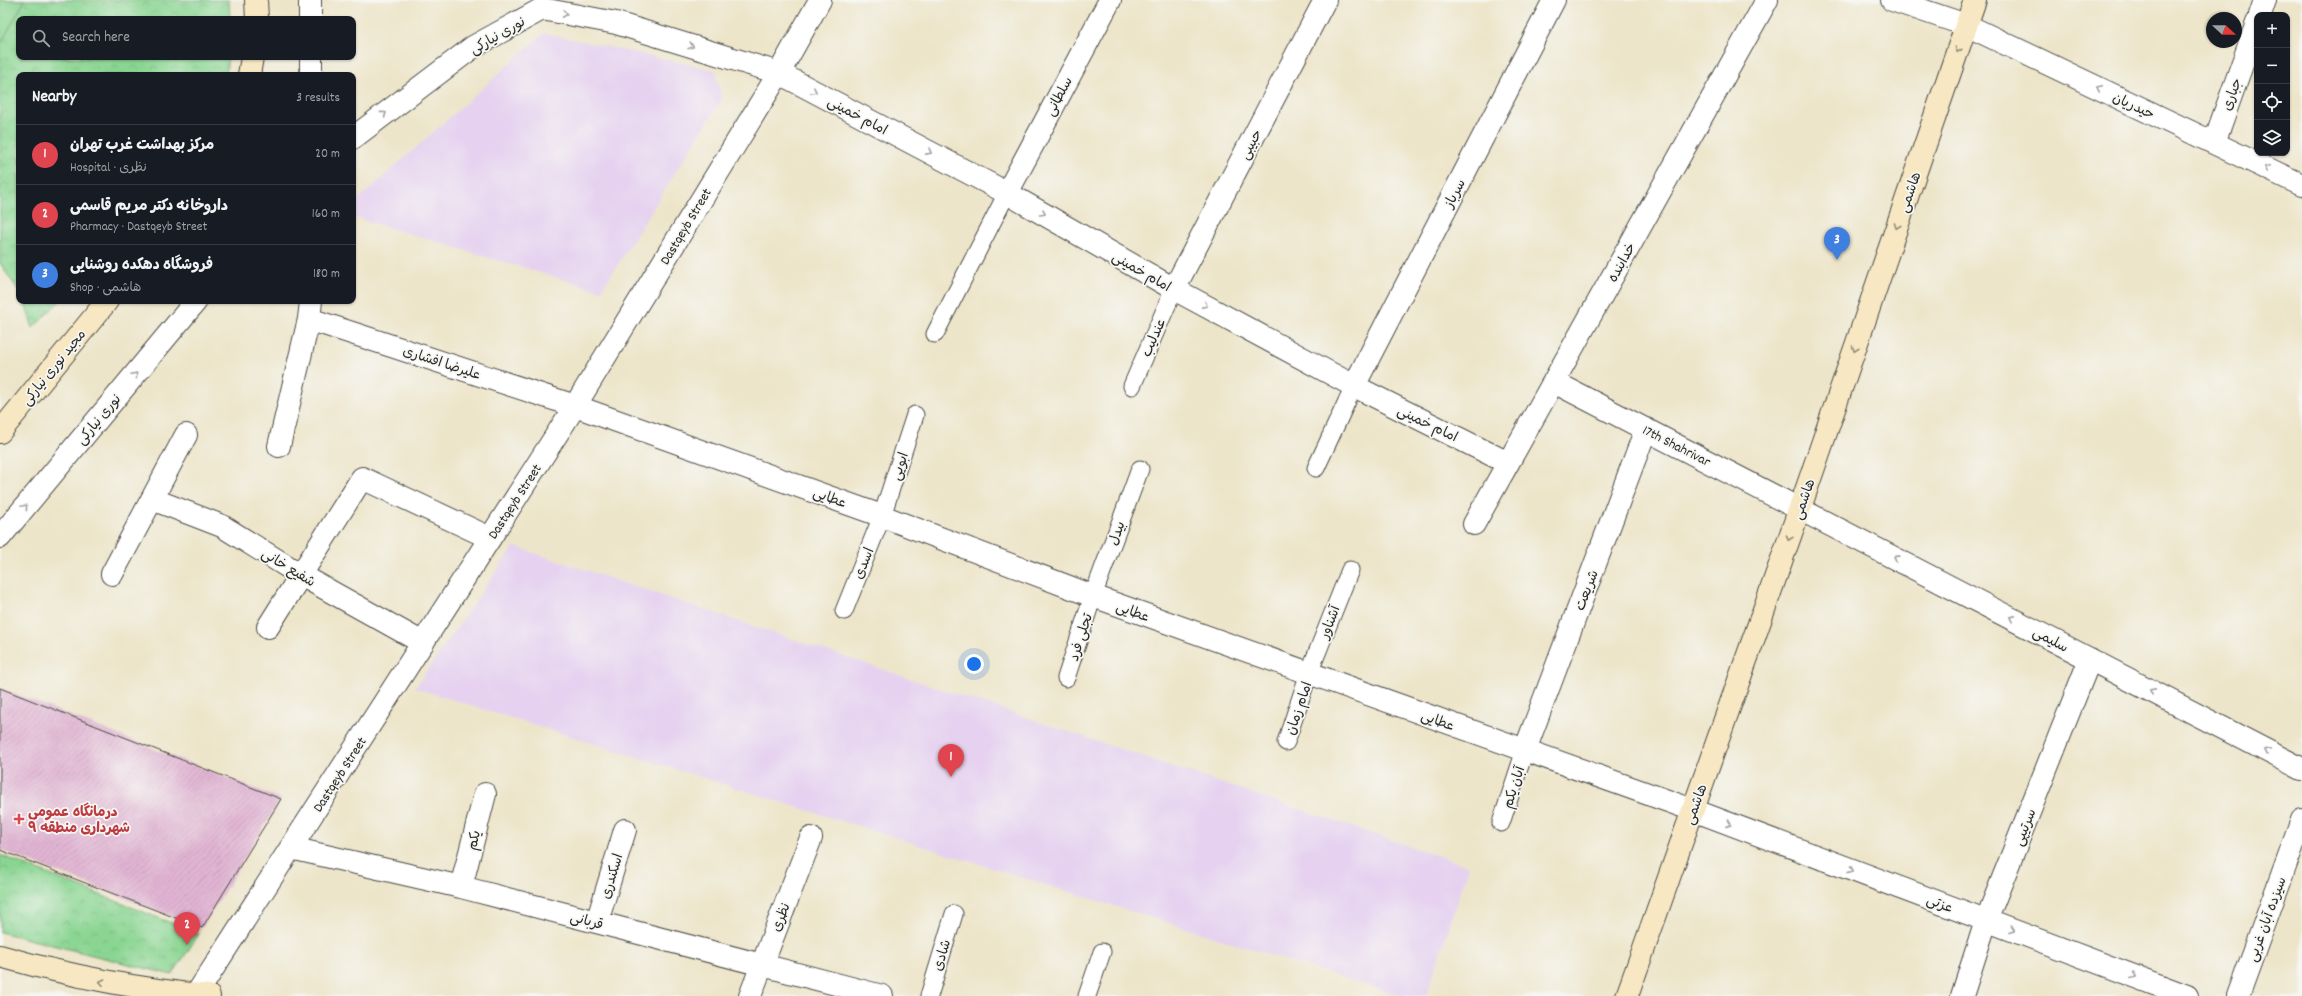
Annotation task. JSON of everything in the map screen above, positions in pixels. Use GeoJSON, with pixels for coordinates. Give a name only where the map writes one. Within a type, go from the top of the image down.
{"type":"FeatureCollection","features":[{"type":"Feature","properties":{"kind":"main road"},"geometry":{"type":"LineString","coordinates":[[256,0],[257,16]]}},
{"type":"Feature","properties":{"kind":"main road","name":"هاشمی"},"geometry":{"type":"LineString","coordinates":[[1627,996],[1800,508],[1975,0]]}},
{"type":"Feature","properties":{"kind":"main road"},"geometry":{"type":"LineString","coordinates":[[250,72],[252,60]]}},
{"type":"Feature","properties":{"kind":"main road","name":"مجید نوری نیارکی"},"geometry":{"type":"LineString","coordinates":[[0,432],[105,304]]}},
{"type":"Feature","properties":{"kind":"main road"},"geometry":{"type":"LineString","coordinates":[[0,956],[71,976],[123,986],[202,995]]}},
{"type":"Feature","properties":{"kind":"street"},"geometry":{"type":"LineString","coordinates":[[310,0],[310,16]]}},
{"type":"Feature","properties":{"kind":"street","name":"Dastqeyb Street"},"geometry":{"type":"LineString","coordinates":[[202,995],[291,848],[575,406],[779,73],[820,0]]}},
{"type":"Feature","properties":{"kind":"street","name":"سلطانی"},"geometry":{"type":"LineString","coordinates":[[1007,193],[1110,0]]}},
{"type":"Feature","properties":{"kind":"street","name":"حبیبی"},"geometry":{"type":"LineString","coordinates":[[1174,289],[1325,0]]}},
{"type":"Feature","properties":{"kind":"street","name":"سرباز"},"geometry":{"type":"LineString","coordinates":[[1354,386],[1554,0]]}},
{"type":"Feature","properties":{"kind":"street","name":"خدابنده"},"geometry":{"type":"LineString","coordinates":[[1474,524],[1767,0]]}},
{"type":"Feature","properties":{"kind":"street","name":"حیدریان"},"geometry":{"type":"LineString","coordinates":[[1892,0],[1966,25],[2302,185]]}},
{"type":"Feature","properties":{"kind":"street"},"geometry":{"type":"LineString","coordinates":[[2261,12],[2265,0]]}},
{"type":"Feature","properties":{"kind":"street","name":"نوری نیارکی"},"geometry":{"type":"LineString","coordinates":[[356,136],[473,47],[544,5],[616,23],[779,73]]}},
{"type":"Feature","properties":{"kind":"street","name":"جباری"},"geometry":{"type":"LineString","coordinates":[[2214,143],[2254,31]]}},
{"type":"Feature","properties":{"kind":"street"},"geometry":{"type":"LineString","coordinates":[[311,60],[311,72]]}},
{"type":"Feature","properties":{"kind":"street","name":"امام خمینی"},"geometry":{"type":"LineString","coordinates":[[779,73],[1007,193],[1174,289],[1354,386],[1508,462]]}},
{"type":"Feature","properties":{"kind":"street","name":"نوری نیارکی"},"geometry":{"type":"LineString","coordinates":[[0,538],[194,304]]}},
{"type":"Feature","properties":{"kind":"street","name":"علیرضا افشاری"},"geometry":{"type":"LineString","coordinates":[[278,446],[310,310],[575,406]]}},
{"type":"Feature","properties":{"kind":"street","name":"17th Shahrivar"},"geometry":{"type":"LineString","coordinates":[[1554,382],[1800,508]]}},
{"type":"Feature","properties":{"kind":"street","name":"عطایی"},"geometry":{"type":"LineString","coordinates":[[575,406],[882,516],[1093,596],[1693,810]]}},
{"type":"Feature","properties":{"kind":"street","name":"شریعت"},"geometry":{"type":"LineString","coordinates":[[1525,750],[1646,429]]}},
{"type":"Feature","properties":{"kind":"street"},"geometry":{"type":"LineString","coordinates":[[112,574],[186,435]]}},
{"type":"Feature","properties":{"kind":"street"},"geometry":{"type":"LineString","coordinates":[[268,627],[362,478],[490,538]]}},
{"type":"Feature","properties":{"kind":"street","name":"شفیع خانی"},"geometry":{"type":"LineString","coordinates":[[152,499],[222,526],[301,575],[423,643]]}},
{"type":"Feature","properties":{"kind":"street","name":"سلیمی"},"geometry":{"type":"LineString","coordinates":[[1800,508],[2302,769]]}},
{"type":"Feature","properties":{"kind":"street","name":"سرتیپی"},"geometry":{"type":"LineString","coordinates":[[1962,996],[1986,921],[2090,659]]}},
{"type":"Feature","properties":{"kind":"street","name":"یکم"},"geometry":{"type":"LineString","coordinates":[[461,887],[485,794]]}},
{"type":"Feature","properties":{"kind":"street","name":"عزتی"},"geometry":{"type":"LineString","coordinates":[[1693,810],[2187,996]]}},
{"type":"Feature","properties":{"kind":"street","name":"سیزده آبان غربی"},"geometry":{"type":"LineString","coordinates":[[2238,996],[2302,820]]}},
{"type":"Feature","properties":{"kind":"street","name":"اسکندری"},"geometry":{"type":"LineString","coordinates":[[597,922],[626,830]]}},
{"type":"Feature","properties":{"kind":"street","name":"نظری"},"geometry":{"type":"LineString","coordinates":[[750,996],[811,838]]}},
{"type":"Feature","properties":{"kind":"street","name":"قربانی"},"geometry":{"type":"LineString","coordinates":[[291,848],[461,887],[882,996]]}},
{"type":"Feature","properties":{"kind":"lane"},"geometry":{"type":"LineString","coordinates":[[935,334],[1007,193]]}},
{"type":"Feature","properties":{"kind":"lane","name":"عندلیب"},"geometry":{"type":"LineString","coordinates":[[1132,386],[1174,289]]}},
{"type":"Feature","properties":{"kind":"lane"},"geometry":{"type":"LineString","coordinates":[[1316,468],[1354,386]]}},
{"type":"Feature","properties":{"kind":"lane","name":"ابویی"},"geometry":{"type":"LineString","coordinates":[[882,516],[915,415]]}},
{"type":"Feature","properties":{"kind":"lane","name":"بیدل"},"geometry":{"type":"LineString","coordinates":[[1093,596],[1140,469]]}},
{"type":"Feature","properties":{"kind":"lane","name":"اسدی"},"geometry":{"type":"LineString","coordinates":[[844,611],[882,516]]}},
{"type":"Feature","properties":{"kind":"lane","name":"آشناور"},"geometry":{"type":"LineString","coordinates":[[1309,674],[1350,570]]}},
{"type":"Feature","properties":{"kind":"lane","name":"تجلی فرد"},"geometry":{"type":"LineString","coordinates":[[1066,678],[1093,596]]}},
{"type":"Feature","properties":{"kind":"lane","name":"امام زمان"},"geometry":{"type":"LineString","coordinates":[[1286,742],[1309,674]]}},
{"type":"Feature","properties":{"kind":"lane","name":"آبان یکم"},"geometry":{"type":"LineString","coordinates":[[1501,823],[1525,750]]}},
{"type":"Feature","properties":{"kind":"lane","name":"شادی"},"geometry":{"type":"LineString","coordinates":[[929,996],[954,914]]}},
{"type":"Feature","properties":{"kind":"lane"},"geometry":{"type":"LineString","coordinates":[[1087,996],[1102,952]]}},
{"type":"Feature","properties":{"kind":"shaded area"},"geometry":{"type":"Polygon","coordinates":[[[544,33],[715,70],[722,99],[601,291],[356,218],[356,201],[544,33]]]}},
{"type":"Feature","properties":{"kind":"shaded area"},"geometry":{"type":"Polygon","coordinates":[[[514,546],[1469,866],[1426,996],[1402,996],[415,688],[514,546]]]}},
{"type":"Feature","properties":{"kind":"green space"},"geometry":{"type":"Polygon","coordinates":[[[0,0],[229,0],[230,16],[16,16],[16,60],[228,60],[226,72],[16,72],[16,287],[0,263],[0,0]]]}},
{"type":"Feature","properties":{"kind":"green space"},"geometry":{"type":"Polygon","coordinates":[[[0,0],[25,0],[16,16],[0,45],[0,0]]]}},
{"type":"Feature","properties":{"kind":"green space"},"geometry":{"type":"Polygon","coordinates":[[[25,304],[57,304],[33,328],[25,304]]]}},
{"type":"Feature","properties":{"kind":"green space"},"geometry":{"type":"Polygon","coordinates":[[[0,855],[199,934],[172,975],[0,932],[0,855]]]}},
{"type":"Feature","properties":{"kind":"building"},"geometry":{"type":"Polygon","coordinates":[[[0,688],[281,799],[202,928],[0,850],[0,688]]]}},
{"type":"Feature","properties":{"kind":"place","name":"فروشگاه دهکده روشنایی"},"geometry":{"type":"Point","coordinates":[1837,260]}},
{"type":"Feature","properties":{"kind":"place","name":"مرکز بهداشت غرب تهران"},"geometry":{"type":"Point","coordinates":[951,777]}},
{"type":"Feature","properties":{"kind":"place","name":"درمانگاه عمومی شهرداری منطقه ۹"},"geometry":{"type":"Point","coordinates":[19,819]}},
{"type":"Feature","properties":{"kind":"place","name":"داروخانه دکتر مریم قاسمی"},"geometry":{"type":"Point","coordinates":[187,945]}}]}
